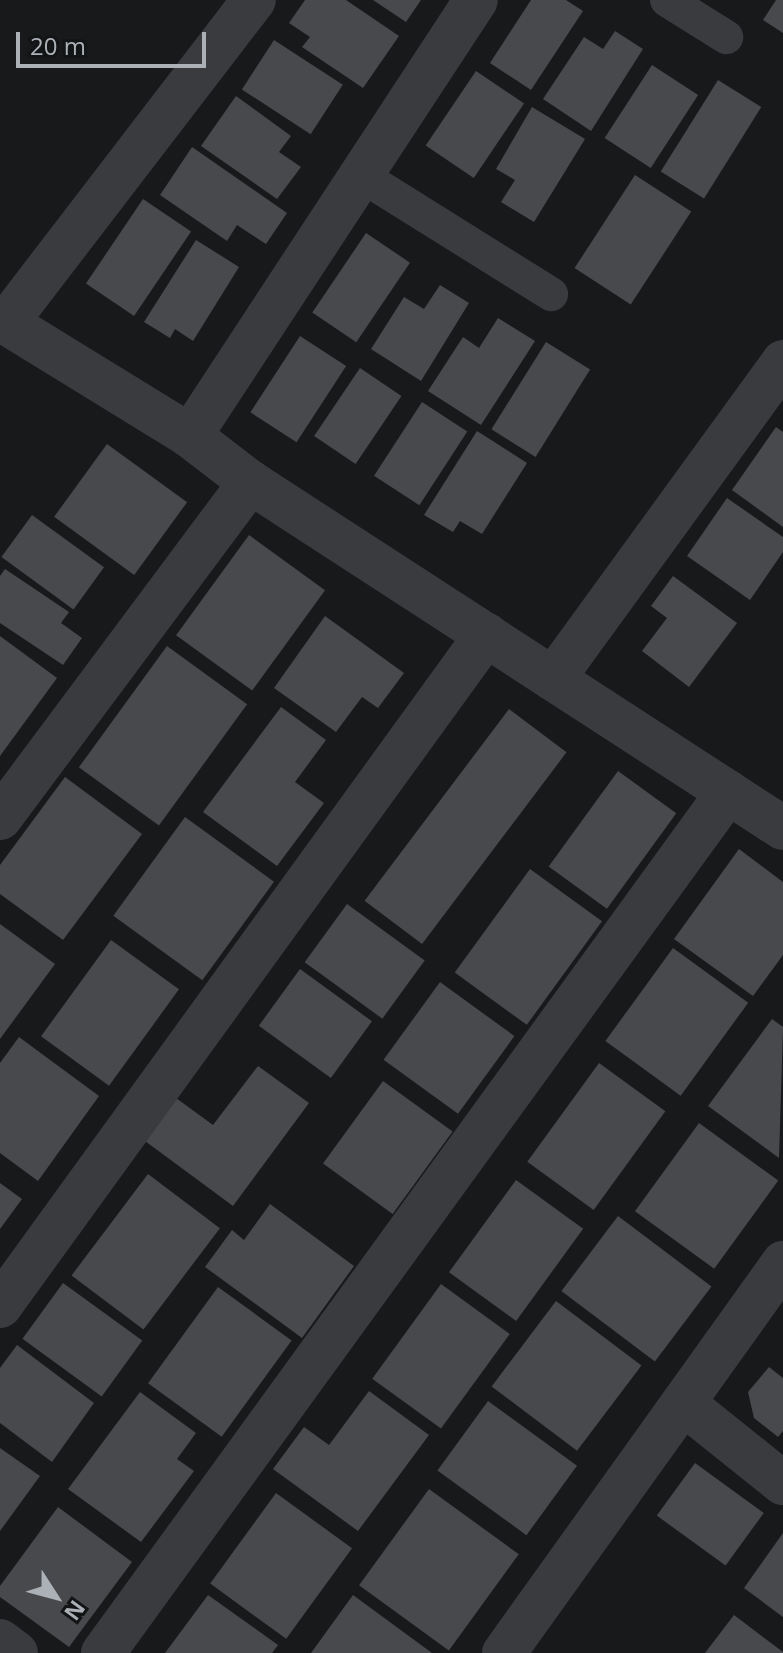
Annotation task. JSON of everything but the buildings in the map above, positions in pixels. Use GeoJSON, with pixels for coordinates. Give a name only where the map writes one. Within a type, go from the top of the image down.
{"type":"FeatureCollection","features":[{"type":"Feature","properties":{"kind":"street"},"geometry":{"type":"LineString","coordinates":[[254,0],[3,321],[190,436],[250,482],[783,828]]}},
{"type":"Feature","properties":{"kind":"street"},"geometry":{"type":"LineString","coordinates":[[190,436],[476,0]]}},
{"type":"Feature","properties":{"kind":"street"},"geometry":{"type":"LineString","coordinates":[[553,679],[783,362]]}},
{"type":"Feature","properties":{"kind":"street"},"geometry":{"type":"LineString","coordinates":[[0,818],[250,482]]}},
{"type":"Feature","properties":{"kind":"street"},"geometry":{"type":"LineString","coordinates":[[0,1306],[486,635]]}},
{"type":"Feature","properties":{"kind":"street"},"geometry":{"type":"LineString","coordinates":[[103,1653],[728,792]]}},
{"type":"Feature","properties":{"kind":"street"},"geometry":{"type":"LineString","coordinates":[[504,1653],[783,1263]]}},
{"type":"Feature","properties":{"kind":"street"},"geometry":{"type":"LineString","coordinates":[[683,1403],[783,1483]]}},
{"type":"Feature","properties":{"kind":"street"},"geometry":{"type":"LineString","coordinates":[[0,1641],[16,1653]]}},
{"type":"Feature","properties":{"kind":"lane"},"geometry":{"type":"LineString","coordinates":[[667,0],[726,37]]}},
{"type":"Feature","properties":{"kind":"lane"},"geometry":{"type":"LineString","coordinates":[[362,176],[551,294]]}}]}
